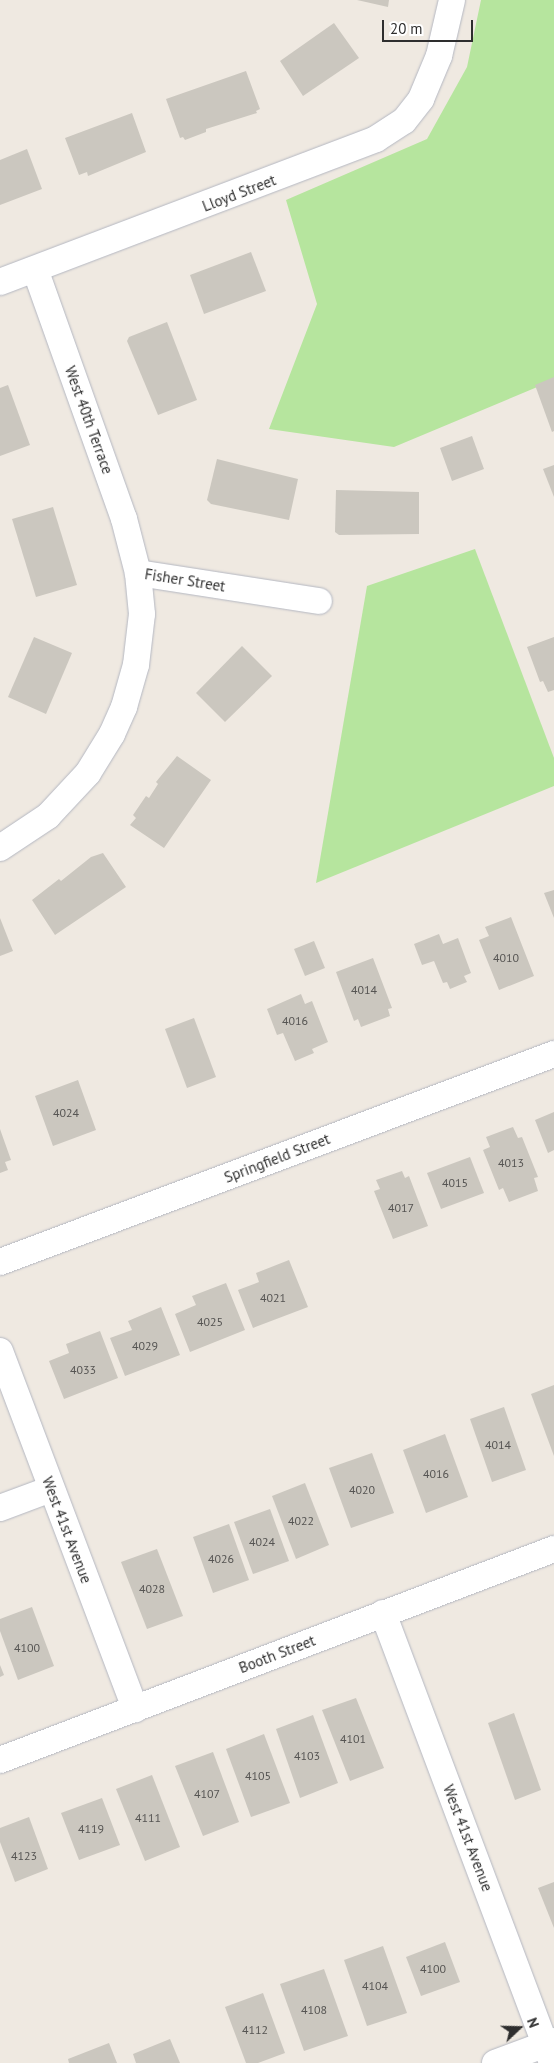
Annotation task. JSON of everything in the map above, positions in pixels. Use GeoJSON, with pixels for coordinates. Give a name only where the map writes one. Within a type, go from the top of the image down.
{"type":"FeatureCollection","features":[{"type":"Feature","properties":{"kind":"street","name":"Lloyd Street"},"geometry":{"type":"LineString","coordinates":[[0,282],[376,139],[404,121],[421,99],[439,56],[452,0]]}},
{"type":"Feature","properties":{"kind":"street","name":"West 40th Terrace"},"geometry":{"type":"LineString","coordinates":[[35,269],[124,519],[138,573]]}},
{"type":"Feature","properties":{"kind":"street","name":"Fisher Street"},"geometry":{"type":"LineString","coordinates":[[0,848],[48,816],[88,773],[112,734],[124,707],[136,665],[142,614],[138,573],[319,601]]}},
{"type":"Feature","properties":{"kind":"street","name":"Springfield Street"},"geometry":{"type":"LineString","coordinates":[[0,1262],[554,1054]]}},
{"type":"Feature","properties":{"kind":"street","name":"West 41st Avenue"},"geometry":{"type":"LineString","coordinates":[[0,1351],[135,1709]]}},
{"type":"Feature","properties":{"kind":"street"},"geometry":{"type":"LineString","coordinates":[[0,1508],[52,1489]]}},
{"type":"Feature","properties":{"kind":"street","name":"Booth Street"},"geometry":{"type":"LineString","coordinates":[[0,1760],[554,1549]]}},
{"type":"Feature","properties":{"kind":"street","name":"West 41st Avenue"},"geometry":{"type":"LineString","coordinates":[[383,1614],[551,2049]]}},
{"type":"Feature","properties":{"kind":"street"},"geometry":{"type":"LineString","coordinates":[[496,2063],[551,2049]]}},
{"type":"Feature","properties":{"kind":"green space"},"geometry":{"type":"Polygon","coordinates":[[[481,0],[554,0],[554,380],[394,447],[269,429],[317,304],[286,200],[427,139],[467,67],[481,0]]]}},
{"type":"Feature","properties":{"kind":"green space"},"geometry":{"type":"Polygon","coordinates":[[[475,549],[554,758],[554,786],[316,883],[367,586],[475,549]]]}},
{"type":"Feature","properties":{"kind":"building"},"geometry":{"type":"Polygon","coordinates":[[[357,0],[389,0],[388,7],[357,0]]]}},
{"type":"Feature","properties":{"kind":"building"},"geometry":{"type":"Polygon","coordinates":[[[334,23],[359,58],[303,96],[280,61],[334,23]]]}},
{"type":"Feature","properties":{"kind":"building"},"geometry":{"type":"Polygon","coordinates":[[[246,71],[260,109],[256,111],[257,113],[206,129],[206,132],[185,140],[183,137],[180,138],[166,99],[246,71]]]}},
{"type":"Feature","properties":{"kind":"building"},"geometry":{"type":"Polygon","coordinates":[[[132,113],[146,152],[88,176],[87,172],[79,175],[65,138],[132,113]]]}},
{"type":"Feature","properties":{"kind":"building"},"geometry":{"type":"Polygon","coordinates":[[[27,149],[42,189],[0,205],[0,160],[27,149]]]}},
{"type":"Feature","properties":{"kind":"building"},"geometry":{"type":"Polygon","coordinates":[[[251,252],[266,291],[204,314],[190,275],[251,252]]]}},
{"type":"Feature","properties":{"kind":"building"},"geometry":{"type":"Polygon","coordinates":[[[167,322],[197,400],[158,415],[127,341],[129,337],[167,322]]]}},
{"type":"Feature","properties":{"kind":"building"},"geometry":{"type":"Polygon","coordinates":[[[554,377],[554,431],[552,432],[535,385],[554,377]]]}},
{"type":"Feature","properties":{"kind":"building"},"geometry":{"type":"Polygon","coordinates":[[[8,385],[30,445],[0,456],[0,388],[8,385]]]}},
{"type":"Feature","properties":{"kind":"building"},"geometry":{"type":"Polygon","coordinates":[[[472,436],[484,469],[452,481],[440,448],[472,436]]]}},
{"type":"Feature","properties":{"kind":"building"},"geometry":{"type":"Polygon","coordinates":[[[217,459],[298,479],[289,520],[211,504],[207,500],[217,459]]]}},
{"type":"Feature","properties":{"kind":"building"},"geometry":{"type":"Polygon","coordinates":[[[554,465],[554,497],[543,469],[554,465]]]}},
{"type":"Feature","properties":{"kind":"building"},"geometry":{"type":"Polygon","coordinates":[[[336,490],[419,492],[419,534],[339,535],[335,532],[336,490]]]}},
{"type":"Feature","properties":{"kind":"building"},"geometry":{"type":"Polygon","coordinates":[[[53,507],[77,585],[36,597],[12,519],[53,507]]]}},
{"type":"Feature","properties":{"kind":"building"},"geometry":{"type":"Polygon","coordinates":[[[34,637],[72,653],[46,714],[8,697],[34,637]]]}},
{"type":"Feature","properties":{"kind":"building"},"geometry":{"type":"Polygon","coordinates":[[[554,637],[554,690],[548,692],[543,681],[540,682],[527,647],[554,637]]]}},
{"type":"Feature","properties":{"kind":"building"},"geometry":{"type":"Polygon","coordinates":[[[242,646],[272,676],[225,722],[196,693],[242,646]]]}},
{"type":"Feature","properties":{"kind":"building"},"geometry":{"type":"Polygon","coordinates":[[[177,756],[211,780],[164,848],[130,825],[136,818],[133,815],[146,796],[149,798],[158,784],[156,782],[177,756]]]}},
{"type":"Feature","properties":{"kind":"building"},"geometry":{"type":"Polygon","coordinates":[[[103,853],[126,887],[55,935],[32,900],[59,879],[61,881],[91,857],[103,853]]]}},
{"type":"Feature","properties":{"kind":"building"},"geometry":{"type":"Polygon","coordinates":[[[554,890],[554,918],[544,893],[554,890]]]}},
{"type":"Feature","properties":{"kind":"building"},"geometry":{"type":"Polygon","coordinates":[[[511,917],[534,976],[499,990],[479,940],[489,936],[485,927],[511,917]]]}},
{"type":"Feature","properties":{"kind":"building"},"geometry":{"type":"Polygon","coordinates":[[[0,918],[13,951],[0,956],[0,918]]]}},
{"type":"Feature","properties":{"kind":"building"},"geometry":{"type":"Polygon","coordinates":[[[439,934],[443,944],[458,938],[471,973],[464,976],[467,982],[450,989],[447,982],[443,983],[434,961],[422,965],[414,944],[439,934]]]}},
{"type":"Feature","properties":{"kind":"building"},"geometry":{"type":"Polygon","coordinates":[[[314,941],[325,968],[305,976],[294,949],[314,941]]]}},
{"type":"Feature","properties":{"kind":"building"},"geometry":{"type":"Polygon","coordinates":[[[373,958],[392,1008],[388,1009],[390,1016],[361,1027],[358,1019],[354,1021],[336,972],[373,958]]]}},
{"type":"Feature","properties":{"kind":"building"},"geometry":{"type":"Polygon","coordinates":[[[301,994],[305,1004],[312,1001],[328,1042],[312,1049],[314,1053],[295,1061],[283,1033],[277,1035],[267,1009],[301,994]]]}},
{"type":"Feature","properties":{"kind":"building"},"geometry":{"type":"Polygon","coordinates":[[[194,1018],[216,1077],[187,1088],[165,1029],[194,1018]]]}},
{"type":"Feature","properties":{"kind":"building"},"geometry":{"type":"Polygon","coordinates":[[[78,1080],[96,1130],[53,1146],[35,1096],[78,1080]]]}},
{"type":"Feature","properties":{"kind":"building"},"geometry":{"type":"Polygon","coordinates":[[[554,1112],[554,1150],[548,1153],[535,1120],[554,1112]]]}},
{"type":"Feature","properties":{"kind":"building"},"geometry":{"type":"Polygon","coordinates":[[[513,1127],[518,1138],[522,1137],[538,1177],[534,1178],[538,1191],[509,1202],[503,1188],[499,1190],[483,1150],[490,1147],[486,1137],[513,1127]]]}},
{"type":"Feature","properties":{"kind":"building"},"geometry":{"type":"Polygon","coordinates":[[[0,1129],[11,1160],[5,1162],[8,1170],[0,1173],[0,1129]]]}},
{"type":"Feature","properties":{"kind":"building"},"geometry":{"type":"Polygon","coordinates":[[[470,1157],[484,1193],[441,1209],[427,1173],[470,1157]]]}},
{"type":"Feature","properties":{"kind":"building"},"geometry":{"type":"Polygon","coordinates":[[[402,1171],[405,1178],[409,1176],[428,1226],[393,1239],[374,1191],[380,1189],[376,1180],[402,1171]]]}},
{"type":"Feature","properties":{"kind":"building"},"geometry":{"type":"Polygon","coordinates":[[[289,1260],[308,1307],[253,1328],[238,1290],[259,1282],[256,1273],[289,1260]]]}},
{"type":"Feature","properties":{"kind":"building"},"geometry":{"type":"Polygon","coordinates":[[[226,1283],[245,1330],[190,1352],[175,1314],[196,1305],[192,1296],[226,1283]]]}},
{"type":"Feature","properties":{"kind":"building"},"geometry":{"type":"Polygon","coordinates":[[[161,1307],[180,1355],[125,1376],[110,1338],[132,1330],[128,1321],[161,1307]]]}},
{"type":"Feature","properties":{"kind":"building"},"geometry":{"type":"Polygon","coordinates":[[[100,1331],[118,1378],[64,1399],[49,1361],[69,1353],[66,1344],[100,1331]]]}},
{"type":"Feature","properties":{"kind":"building"},"geometry":{"type":"Polygon","coordinates":[[[554,1385],[554,1456],[531,1394],[554,1385]]]}},
{"type":"Feature","properties":{"kind":"building"},"geometry":{"type":"Polygon","coordinates":[[[504,1407],[526,1470],[492,1482],[470,1419],[504,1407]]]}},
{"type":"Feature","properties":{"kind":"building"},"geometry":{"type":"Polygon","coordinates":[[[445,1434],[468,1497],[426,1513],[403,1450],[445,1434]]]}},
{"type":"Feature","properties":{"kind":"building"},"geometry":{"type":"Polygon","coordinates":[[[372,1453],[394,1513],[351,1528],[329,1468],[372,1453]]]}},
{"type":"Feature","properties":{"kind":"building"},"geometry":{"type":"Polygon","coordinates":[[[305,1483],[329,1545],[296,1559],[272,1496],[305,1483]]]}},
{"type":"Feature","properties":{"kind":"building"},"geometry":{"type":"Polygon","coordinates":[[[270,1509],[289,1561],[253,1574],[234,1522],[270,1509]]]}},
{"type":"Feature","properties":{"kind":"building"},"geometry":{"type":"Polygon","coordinates":[[[229,1524],[249,1580],[213,1593],[193,1537],[229,1524]]]}},
{"type":"Feature","properties":{"kind":"building"},"geometry":{"type":"Polygon","coordinates":[[[157,1549],[183,1616],[147,1629],[121,1562],[157,1549]]]}},
{"type":"Feature","properties":{"kind":"building"},"geometry":{"type":"Polygon","coordinates":[[[32,1607],[54,1666],[18,1680],[0,1631],[0,1619],[32,1607]]]}},
{"type":"Feature","properties":{"kind":"building"},"geometry":{"type":"Polygon","coordinates":[[[0,1665],[4,1675],[0,1677],[0,1665]]]}},
{"type":"Feature","properties":{"kind":"building"},"geometry":{"type":"Polygon","coordinates":[[[356,1698],[384,1768],[350,1781],[322,1710],[356,1698]]]}},
{"type":"Feature","properties":{"kind":"building"},"geometry":{"type":"Polygon","coordinates":[[[514,1713],[541,1790],[515,1800],[488,1723],[514,1713]]]}},
{"type":"Feature","properties":{"kind":"building"},"geometry":{"type":"Polygon","coordinates":[[[313,1715],[338,1783],[300,1798],[276,1729],[313,1715]]]}},
{"type":"Feature","properties":{"kind":"building"},"geometry":{"type":"Polygon","coordinates":[[[264,1734],[290,1803],[251,1817],[226,1749],[264,1734]]]}},
{"type":"Feature","properties":{"kind":"building"},"geometry":{"type":"Polygon","coordinates":[[[213,1752],[239,1822],[203,1836],[175,1766],[213,1752]]]}},
{"type":"Feature","properties":{"kind":"building"},"geometry":{"type":"Polygon","coordinates":[[[152,1775],[180,1847],[145,1861],[116,1789],[152,1775]]]}},
{"type":"Feature","properties":{"kind":"building"},"geometry":{"type":"Polygon","coordinates":[[[102,1798],[120,1845],[79,1860],[61,1813],[102,1798]]]}},
{"type":"Feature","properties":{"kind":"building"},"geometry":{"type":"Polygon","coordinates":[[[29,1817],[48,1869],[15,1882],[0,1842],[0,1828],[29,1817]]]}},
{"type":"Feature","properties":{"kind":"building"},"geometry":{"type":"Polygon","coordinates":[[[554,1882],[554,1928],[538,1888],[554,1882]]]}},
{"type":"Feature","properties":{"kind":"building"},"geometry":{"type":"Polygon","coordinates":[[[445,1942],[460,1982],[421,1996],[406,1957],[445,1942]]]}},
{"type":"Feature","properties":{"kind":"building"},"geometry":{"type":"Polygon","coordinates":[[[383,1946],[407,2013],[367,2026],[344,1960],[383,1946]]]}},
{"type":"Feature","properties":{"kind":"building"},"geometry":{"type":"Polygon","coordinates":[[[324,1969],[348,2036],[304,2051],[280,1984],[324,1969]]]}},
{"type":"Feature","properties":{"kind":"building"},"geometry":{"type":"Polygon","coordinates":[[[263,1993],[285,2053],[258,2063],[246,2063],[225,2007],[263,1993]]]}},
{"type":"Feature","properties":{"kind":"building"},"geometry":{"type":"Polygon","coordinates":[[[170,2039],[180,2063],[136,2063],[133,2054],[170,2039]]]}},
{"type":"Feature","properties":{"kind":"building"},"geometry":{"type":"Polygon","coordinates":[[[109,2043],[117,2063],[69,2063],[68,2059],[109,2043]]]}}]}
